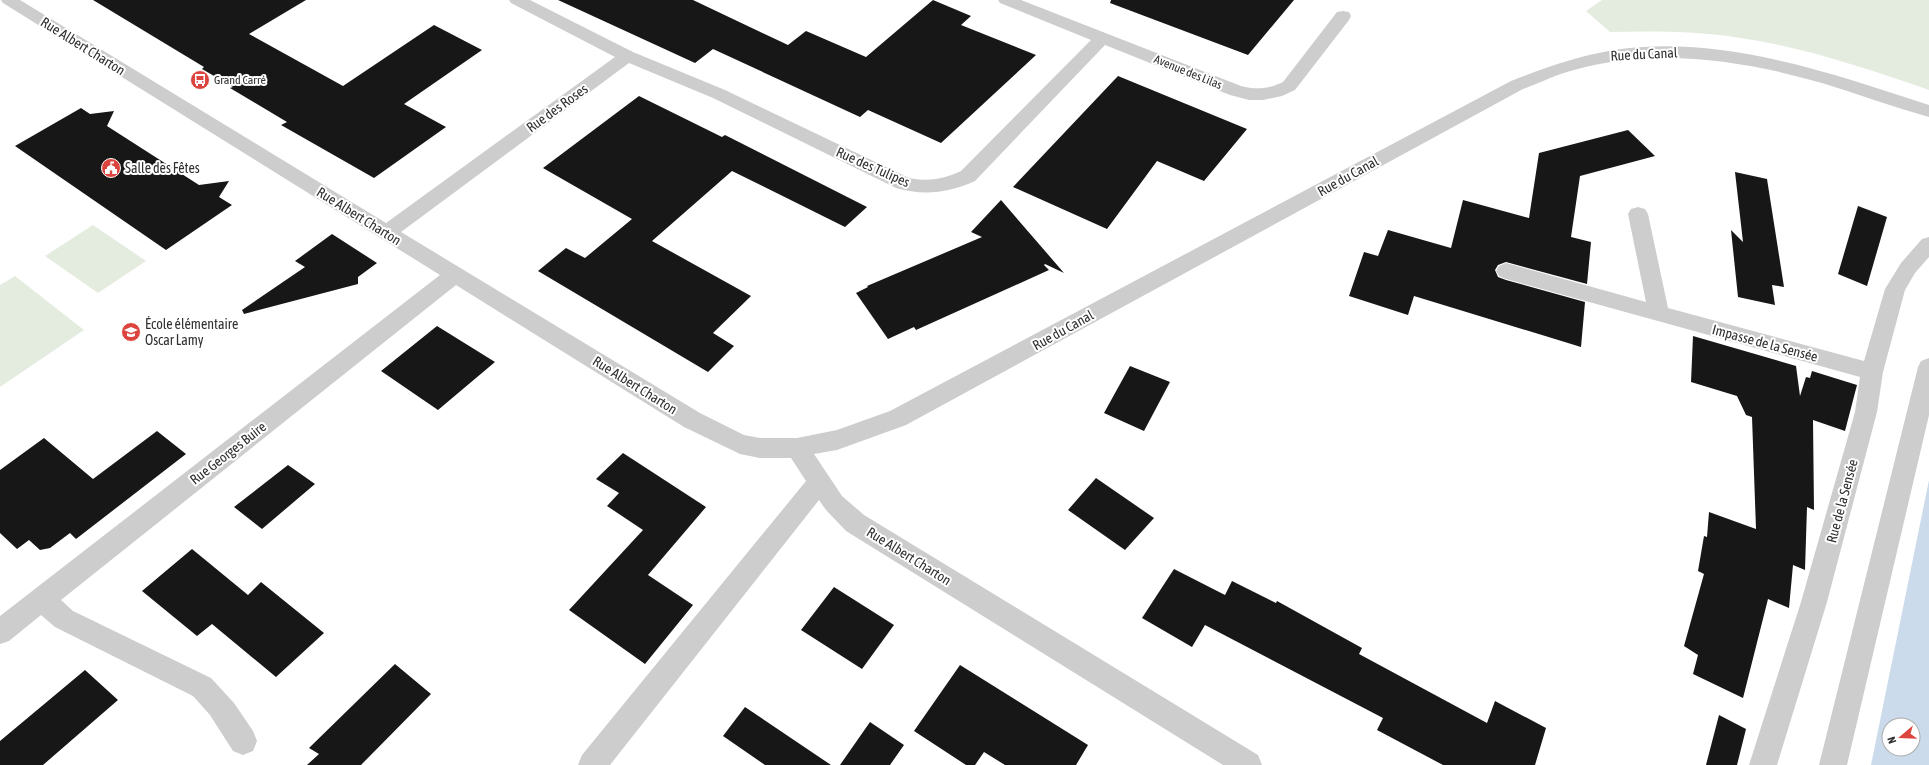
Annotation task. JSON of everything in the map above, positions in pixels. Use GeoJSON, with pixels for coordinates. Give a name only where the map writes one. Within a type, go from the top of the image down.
{"type":"FeatureCollection","features":[{"type":"Feature","properties":{"kind":"street","name":"Rue Albert Charton"},"geometry":{"type":"LineString","coordinates":[[10,0],[386,233],[456,274],[692,420],[740,444],[760,448],[796,448],[834,503],[856,523],[1248,765]]}},
{"type":"Feature","properties":{"kind":"street"},"geometry":{"type":"LineString","coordinates":[[517,0],[627,56]]}},
{"type":"Feature","properties":{"kind":"street","name":"Avenue des Lilas"},"geometry":{"type":"LineString","coordinates":[[1006,0],[1236,91],[1260,95],[1282,91],[1289,86],[1343,16]]}},
{"type":"Feature","properties":{"kind":"street","name":"Rue des Tulipes"},"geometry":{"type":"LineString","coordinates":[[627,56],[718,94],[903,183],[917,187],[930,187],[945,185],[968,176],[1103,38]]}},
{"type":"Feature","properties":{"kind":"street","name":"Rue du Canal"},"geometry":{"type":"LineString","coordinates":[[796,448],[837,440],[898,418],[1517,85],[1535,76],[1571,64],[1592,58],[1640,52],[1689,52],[1735,57],[1811,74],[1929,111]]}},
{"type":"Feature","properties":{"kind":"street","name":"Rue des Roses"},"geometry":{"type":"LineString","coordinates":[[386,233],[627,56]]}},
{"type":"Feature","properties":{"kind":"street"},"geometry":{"type":"LineString","coordinates":[[1638,214],[1659,314]]}},
{"type":"Feature","properties":{"kind":"street","name":"Rue de la Sensée"},"geometry":{"type":"LineString","coordinates":[[1763,765],[1814,602],[1866,412],[1872,372],[1895,289],[1908,268],[1929,244]]}},
{"type":"Feature","properties":{"kind":"street","name":"Impasse de la Sensée"},"geometry":{"type":"LineString","coordinates":[[1506,271],[1872,372]]}},
{"type":"Feature","properties":{"kind":"street","name":"Rue Georges Buire"},"geometry":{"type":"LineString","coordinates":[[0,632],[456,274]]}},
{"type":"Feature","properties":{"kind":"street"},"geometry":{"type":"LineString","coordinates":[[1832,765],[1869,621],[1929,367]]}},
{"type":"Feature","properties":{"kind":"street"},"geometry":{"type":"LineString","coordinates":[[592,765],[819,482]]}},
{"type":"Feature","properties":{"kind":"street"},"geometry":{"type":"LineString","coordinates":[[42,599],[64,620],[202,688],[213,696],[222,707],[243,741]]}},
{"type":"Feature","properties":{"kind":"shaded area"},"geometry":{"type":"Polygon","coordinates":[[[1602,0],[1929,0],[1929,90],[1883,74],[1813,53],[1765,42],[1692,33],[1610,32],[1586,11],[1602,0]]]}},
{"type":"Feature","properties":{"kind":"shaded area"},"geometry":{"type":"Polygon","coordinates":[[[93,225],[146,261],[98,293],[45,256],[93,225]]]}},
{"type":"Feature","properties":{"kind":"shaded area"},"geometry":{"type":"Polygon","coordinates":[[[15,276],[84,330],[0,387],[0,285],[15,276]]]}},
{"type":"Feature","properties":{"kind":"water"},"geometry":{"type":"Polygon","coordinates":[[[1929,480],[1929,765],[1871,765],[1929,480]]]}},
{"type":"Feature","properties":{"kind":"building"},"geometry":{"type":"Polygon","coordinates":[[[93,0],[306,0],[249,34],[343,86],[434,25],[482,50],[404,104],[446,127],[374,178],[281,125],[287,122],[230,88],[233,87],[202,69],[204,67],[93,0]]]}},
{"type":"Feature","properties":{"kind":"building"},"geometry":{"type":"Polygon","coordinates":[[[558,0],[693,0],[788,45],[806,31],[866,57],[933,0],[971,16],[961,25],[1036,55],[941,143],[868,110],[860,117],[713,49],[695,63],[558,0]]]}},
{"type":"Feature","properties":{"kind":"building"},"geometry":{"type":"Polygon","coordinates":[[[1111,0],[1294,0],[1248,55],[1110,3],[1111,0]]]}},
{"type":"Feature","properties":{"kind":"building"},"geometry":{"type":"Polygon","coordinates":[[[1118,76],[1247,129],[1204,181],[1157,161],[1107,229],[1013,187],[1118,76]]]}},
{"type":"Feature","properties":{"kind":"building"},"geometry":{"type":"Polygon","coordinates":[[[639,96],[722,137],[725,135],[867,207],[845,227],[732,171],[652,241],[751,296],[713,333],[734,346],[708,372],[538,271],[566,248],[585,258],[632,219],[543,168],[639,96]]]}},
{"type":"Feature","properties":{"kind":"building","name":"Salle des Fêtes"},"geometry":{"type":"Polygon","coordinates":[[[81,108],[90,114],[114,111],[107,126],[199,185],[229,181],[219,197],[232,205],[166,250],[15,146],[81,108]]]}},
{"type":"Feature","properties":{"kind":"building"},"geometry":{"type":"Polygon","coordinates":[[[1628,130],[1655,156],[1580,176],[1571,237],[1591,242],[1587,284],[1506,262],[1498,265],[1495,270],[1498,277],[1506,280],[1585,302],[1581,347],[1414,296],[1408,315],[1349,296],[1364,252],[1378,256],[1388,230],[1451,248],[1463,200],[1529,218],[1539,153],[1628,130]]]}},
{"type":"Feature","properties":{"kind":"building"},"geometry":{"type":"Polygon","coordinates":[[[1735,172],[1767,179],[1784,287],[1772,285],[1775,305],[1738,297],[1731,230],[1743,242],[1735,172]]]}},
{"type":"Feature","properties":{"kind":"building"},"geometry":{"type":"Polygon","coordinates":[[[1001,200],[1064,273],[1045,264],[1044,265],[1049,270],[916,330],[914,327],[888,339],[856,293],[868,287],[867,286],[982,237],[971,232],[1001,200]]]}},
{"type":"Feature","properties":{"kind":"building"},"geometry":{"type":"Polygon","coordinates":[[[1858,206],[1887,217],[1867,286],[1838,274],[1858,206]]]}},
{"type":"Feature","properties":{"kind":"building"},"geometry":{"type":"Polygon","coordinates":[[[332,234],[377,263],[358,277],[358,284],[244,314],[242,310],[305,267],[295,261],[332,234]]]}},
{"type":"Feature","properties":{"kind":"building"},"geometry":{"type":"Polygon","coordinates":[[[437,326],[495,362],[438,410],[381,371],[437,326]]]}},
{"type":"Feature","properties":{"kind":"building"},"geometry":{"type":"Polygon","coordinates":[[[1693,336],[1796,366],[1800,396],[1806,377],[1810,378],[1812,371],[1857,385],[1845,431],[1813,420],[1814,510],[1807,507],[1805,570],[1793,565],[1789,608],[1768,599],[1743,698],[1693,674],[1698,655],[1684,646],[1704,574],[1698,571],[1704,536],[1707,537],[1709,512],[1756,529],[1752,417],[1746,415],[1737,396],[1691,382],[1693,336]]]}},
{"type":"Feature","properties":{"kind":"building"},"geometry":{"type":"Polygon","coordinates":[[[1130,366],[1170,382],[1144,431],[1104,413],[1130,366]]]}},
{"type":"Feature","properties":{"kind":"building"},"geometry":{"type":"Polygon","coordinates":[[[157,431],[186,454],[76,539],[70,533],[50,548],[40,550],[29,540],[17,549],[0,533],[0,470],[44,438],[93,479],[157,431]]]}},
{"type":"Feature","properties":{"kind":"building"},"geometry":{"type":"Polygon","coordinates":[[[623,453],[706,507],[648,575],[693,605],[645,664],[569,610],[643,530],[607,506],[619,493],[596,479],[623,453]]]}},
{"type":"Feature","properties":{"kind":"building"},"geometry":{"type":"Polygon","coordinates":[[[288,465],[315,484],[262,529],[234,507],[288,465]]]}},
{"type":"Feature","properties":{"kind":"building"},"geometry":{"type":"Polygon","coordinates":[[[1096,478],[1154,518],[1125,550],[1068,510],[1096,478]]]}},
{"type":"Feature","properties":{"kind":"building"},"geometry":{"type":"Polygon","coordinates":[[[192,549],[248,595],[261,582],[324,633],[276,677],[212,624],[197,636],[142,591],[192,549]]]}},
{"type":"Feature","properties":{"kind":"building"},"geometry":{"type":"Polygon","coordinates":[[[1174,569],[1225,595],[1232,581],[1276,603],[1277,601],[1362,648],[1359,654],[1487,723],[1495,701],[1546,728],[1535,765],[1443,765],[1377,730],[1383,718],[1205,625],[1192,647],[1142,618],[1174,569]]]}},
{"type":"Feature","properties":{"kind":"building"},"geometry":{"type":"Polygon","coordinates":[[[834,587],[894,625],[862,669],[801,630],[834,587]]]}},
{"type":"Feature","properties":{"kind":"building"},"geometry":{"type":"Polygon","coordinates":[[[395,664],[431,694],[361,765],[307,765],[319,754],[309,748],[395,664]]]}},
{"type":"Feature","properties":{"kind":"building"},"geometry":{"type":"Polygon","coordinates":[[[960,665],[1088,745],[1076,765],[1005,765],[984,752],[975,765],[966,765],[914,731],[960,665]]]}},
{"type":"Feature","properties":{"kind":"building"},"geometry":{"type":"Polygon","coordinates":[[[85,670],[118,700],[43,765],[0,765],[0,741],[85,670]]]}},
{"type":"Feature","properties":{"kind":"building"},"geometry":{"type":"Polygon","coordinates":[[[745,707],[831,765],[765,765],[723,736],[745,707]]]}},
{"type":"Feature","properties":{"kind":"building"},"geometry":{"type":"Polygon","coordinates":[[[1719,715],[1746,729],[1737,765],[1706,765],[1719,715]]]}},
{"type":"Feature","properties":{"kind":"building"},"geometry":{"type":"Polygon","coordinates":[[[870,722],[904,745],[890,765],[840,765],[870,722]]]}},
{"type":"Feature","properties":{"kind":"place","name":"Grand Carré"},"geometry":{"type":"Point","coordinates":[200,80]}},
{"type":"Feature","properties":{"kind":"place","name":"Salle des Fêtes"},"geometry":{"type":"Point","coordinates":[111,168]}},
{"type":"Feature","properties":{"kind":"place","name":"École élémentaire Oscar Lamy"},"geometry":{"type":"Point","coordinates":[131,332]}}]}
